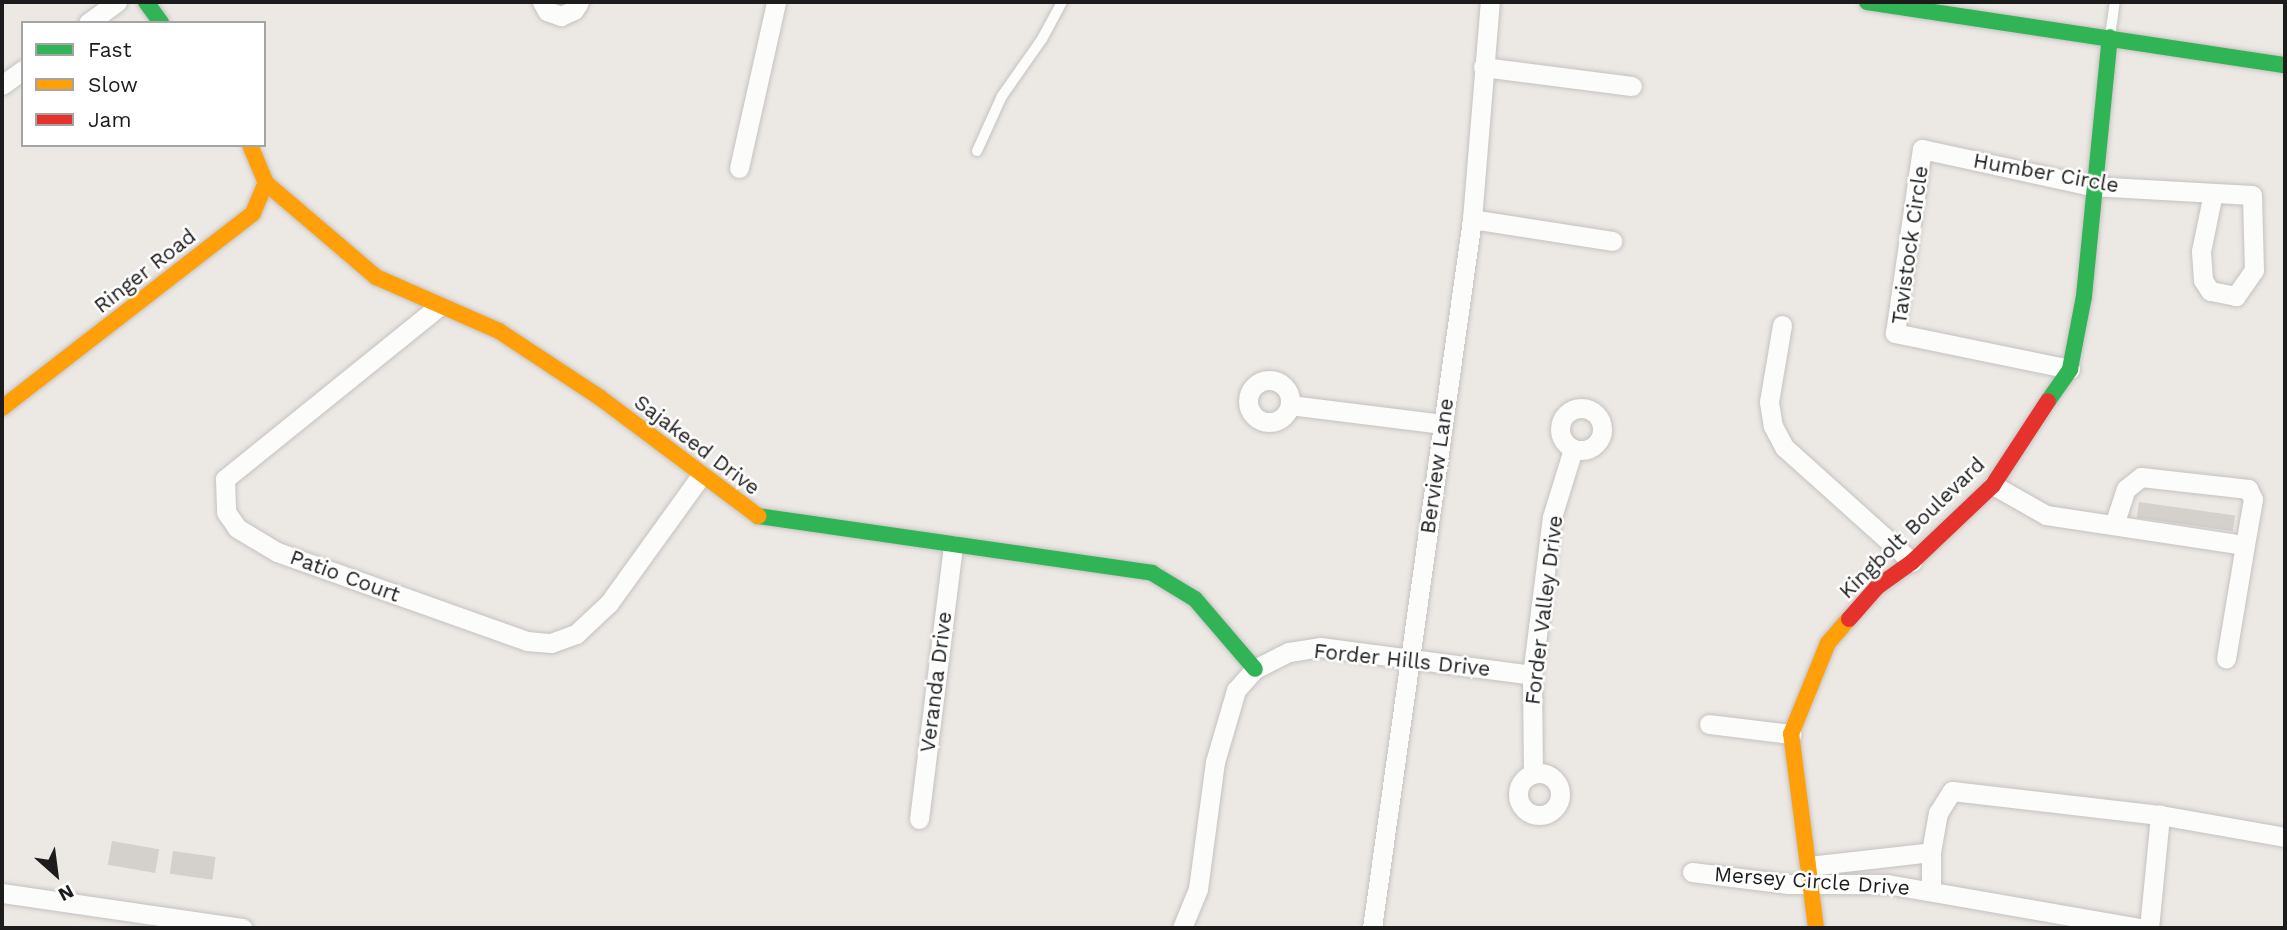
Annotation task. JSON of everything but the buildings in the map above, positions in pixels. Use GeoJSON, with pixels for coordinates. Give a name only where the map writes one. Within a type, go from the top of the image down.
{"type":"FeatureCollection","features":[{"type":"Feature","properties":{"kind":"street"},"geometry":{"type":"LineString","coordinates":[[91,21],[117,2]]}},
{"type":"Feature","properties":{"kind":"street"},"geometry":{"type":"LineString","coordinates":[[146,2],[160,21]]}},
{"type":"Feature","properties":{"kind":"street"},"geometry":{"type":"LineString","coordinates":[[542,2],[547,11],[561,16],[574,10],[579,2]]}},
{"type":"Feature","properties":{"kind":"street"},"geometry":{"type":"LineString","coordinates":[[739,168],[776,2]]}},
{"type":"Feature","properties":{"kind":"street","name":"Berview Lane"},"geometry":{"type":"LineString","coordinates":[[1373,928],[1472,219],[1490,2]]}},
{"type":"Feature","properties":{"kind":"street"},"geometry":{"type":"LineString","coordinates":[[1867,2],[2285,65]]}},
{"type":"Feature","properties":{"kind":"street","name":"Kingbolt Boulevard"},"geometry":{"type":"LineString","coordinates":[[1816,928],[1791,734],[1828,643],[1877,587],[1912,562],[1993,485],[2070,369],[2084,296],[2091,186],[2110,37]]}},
{"type":"Feature","properties":{"kind":"street"},"geometry":{"type":"LineString","coordinates":[[1483,67],[1632,86]]}},
{"type":"Feature","properties":{"kind":"street"},"geometry":{"type":"LineString","coordinates":[[2,85],[21,71]]}},
{"type":"Feature","properties":{"kind":"street"},"geometry":{"type":"LineString","coordinates":[[251,147],[267,183]]}},
{"type":"Feature","properties":{"kind":"street","name":"Humber Circle"},"geometry":{"type":"LineString","coordinates":[[1922,149],[2091,186],[2252,195],[2254,270],[2236,296],[2210,291],[2203,280],[2201,251],[2213,193]]}},
{"type":"Feature","properties":{"kind":"street","name":"Tavistock Circle"},"geometry":{"type":"LineString","coordinates":[[1922,149],[1895,333],[2070,369]]}},
{"type":"Feature","properties":{"kind":"street","name":"Sajakeed Drive"},"geometry":{"type":"LineString","coordinates":[[267,183],[344,254],[376,276],[439,307],[499,331],[599,397],[700,477],[757,516],[1152,573],[1195,600],[1255,669]]}},
{"type":"Feature","properties":{"kind":"street","name":"Ringer Road"},"geometry":{"type":"LineString","coordinates":[[2,408],[253,213],[267,183]]}},
{"type":"Feature","properties":{"kind":"street"},"geometry":{"type":"LineString","coordinates":[[1472,219],[1612,241]]}},
{"type":"Feature","properties":{"kind":"street","name":"Patio Court"},"geometry":{"type":"LineString","coordinates":[[439,307],[225,478],[226,512],[237,528],[277,552],[527,641],[551,643],[576,634],[609,603],[700,477]]}},
{"type":"Feature","properties":{"kind":"street"},"geometry":{"type":"LineString","coordinates":[[1782,325],[1769,402],[1773,426],[1784,447],[1912,562]]}},
{"type":"Feature","properties":{"kind":"street"},"geometry":{"type":"LineString","coordinates":[[1290,405],[1443,424]]}},
{"type":"Feature","properties":{"kind":"street","name":"Forder Valley Drive"},"geometry":{"type":"LineString","coordinates":[[1534,774],[1532,675],[1552,517],[1573,449]]}},
{"type":"Feature","properties":{"kind":"street"},"geometry":{"type":"LineString","coordinates":[[2114,525],[2126,489],[2141,477],[2248,489],[2253,499],[2226,658]]}},
{"type":"Feature","properties":{"kind":"street"},"geometry":{"type":"LineString","coordinates":[[1993,485],[2046,515],[2245,545]]}},
{"type":"Feature","properties":{"kind":"street","name":"Veranda Drive"},"geometry":{"type":"LineString","coordinates":[[919,819],[953,545]]}},
{"type":"Feature","properties":{"kind":"street","name":"Forder Hills Drive"},"geometry":{"type":"LineString","coordinates":[[1182,928],[1198,889],[1215,762],[1236,690],[1255,669],[1289,652],[1320,648],[1532,675]]}},
{"type":"Feature","properties":{"kind":"street"},"geometry":{"type":"LineString","coordinates":[[1709,724],[1791,734]]}},
{"type":"Feature","properties":{"kind":"street"},"geometry":{"type":"LineString","coordinates":[[1931,890],[1931,852],[1938,813],[1952,791],[2160,815],[2285,836]]}},
{"type":"Feature","properties":{"kind":"street"},"geometry":{"type":"LineString","coordinates":[[2149,928],[2160,815]]}},
{"type":"Feature","properties":{"kind":"street","name":"Mersey Circle Drive"},"geometry":{"type":"LineString","coordinates":[[1811,875],[1931,852]]}},
{"type":"Feature","properties":{"kind":"street","name":"Mersey Circle Drive"},"geometry":{"type":"LineString","coordinates":[[1692,872],[1811,875],[1888,884],[2140,928]]}},
{"type":"Feature","properties":{"kind":"street"},"geometry":{"type":"LineString","coordinates":[[2,893],[242,928]]}},
{"type":"Feature","properties":{"kind":"lane"},"geometry":{"type":"LineString","coordinates":[[977,151],[1002,96],[1042,40],[1062,2]]}},
{"type":"Feature","properties":{"kind":"lane"},"geometry":{"type":"LineString","coordinates":[[2110,37],[2115,2]]}},
{"type":"Feature","properties":{"kind":"traffic: fast"},"geometry":{"type":"LineString","coordinates":[[146,2],[160,21]]}},
{"type":"Feature","properties":{"kind":"traffic: fast"},"geometry":{"type":"LineString","coordinates":[[1867,2],[2285,65]]}},
{"type":"Feature","properties":{"kind":"traffic: fast"},"geometry":{"type":"LineString","coordinates":[[2048,401],[2070,369],[2084,296],[2110,37]]}},
{"type":"Feature","properties":{"kind":"traffic: fast"},"geometry":{"type":"LineString","coordinates":[[758,516],[1152,573],[1195,599],[1255,669]]}},
{"type":"Feature","properties":{"kind":"traffic: slow"},"geometry":{"type":"LineString","coordinates":[[2,408],[253,213],[266,183],[251,147]]}},
{"type":"Feature","properties":{"kind":"traffic: slow"},"geometry":{"type":"LineString","coordinates":[[266,183],[376,277],[499,331],[599,397],[758,516]]}},
{"type":"Feature","properties":{"kind":"traffic: slow"},"geometry":{"type":"LineString","coordinates":[[1816,928],[1791,734],[1828,643],[1849,619]]}},
{"type":"Feature","properties":{"kind":"traffic: jam"},"geometry":{"type":"LineString","coordinates":[[1849,619],[1877,587],[1912,562],[1993,485],[2048,401]]}}]}
